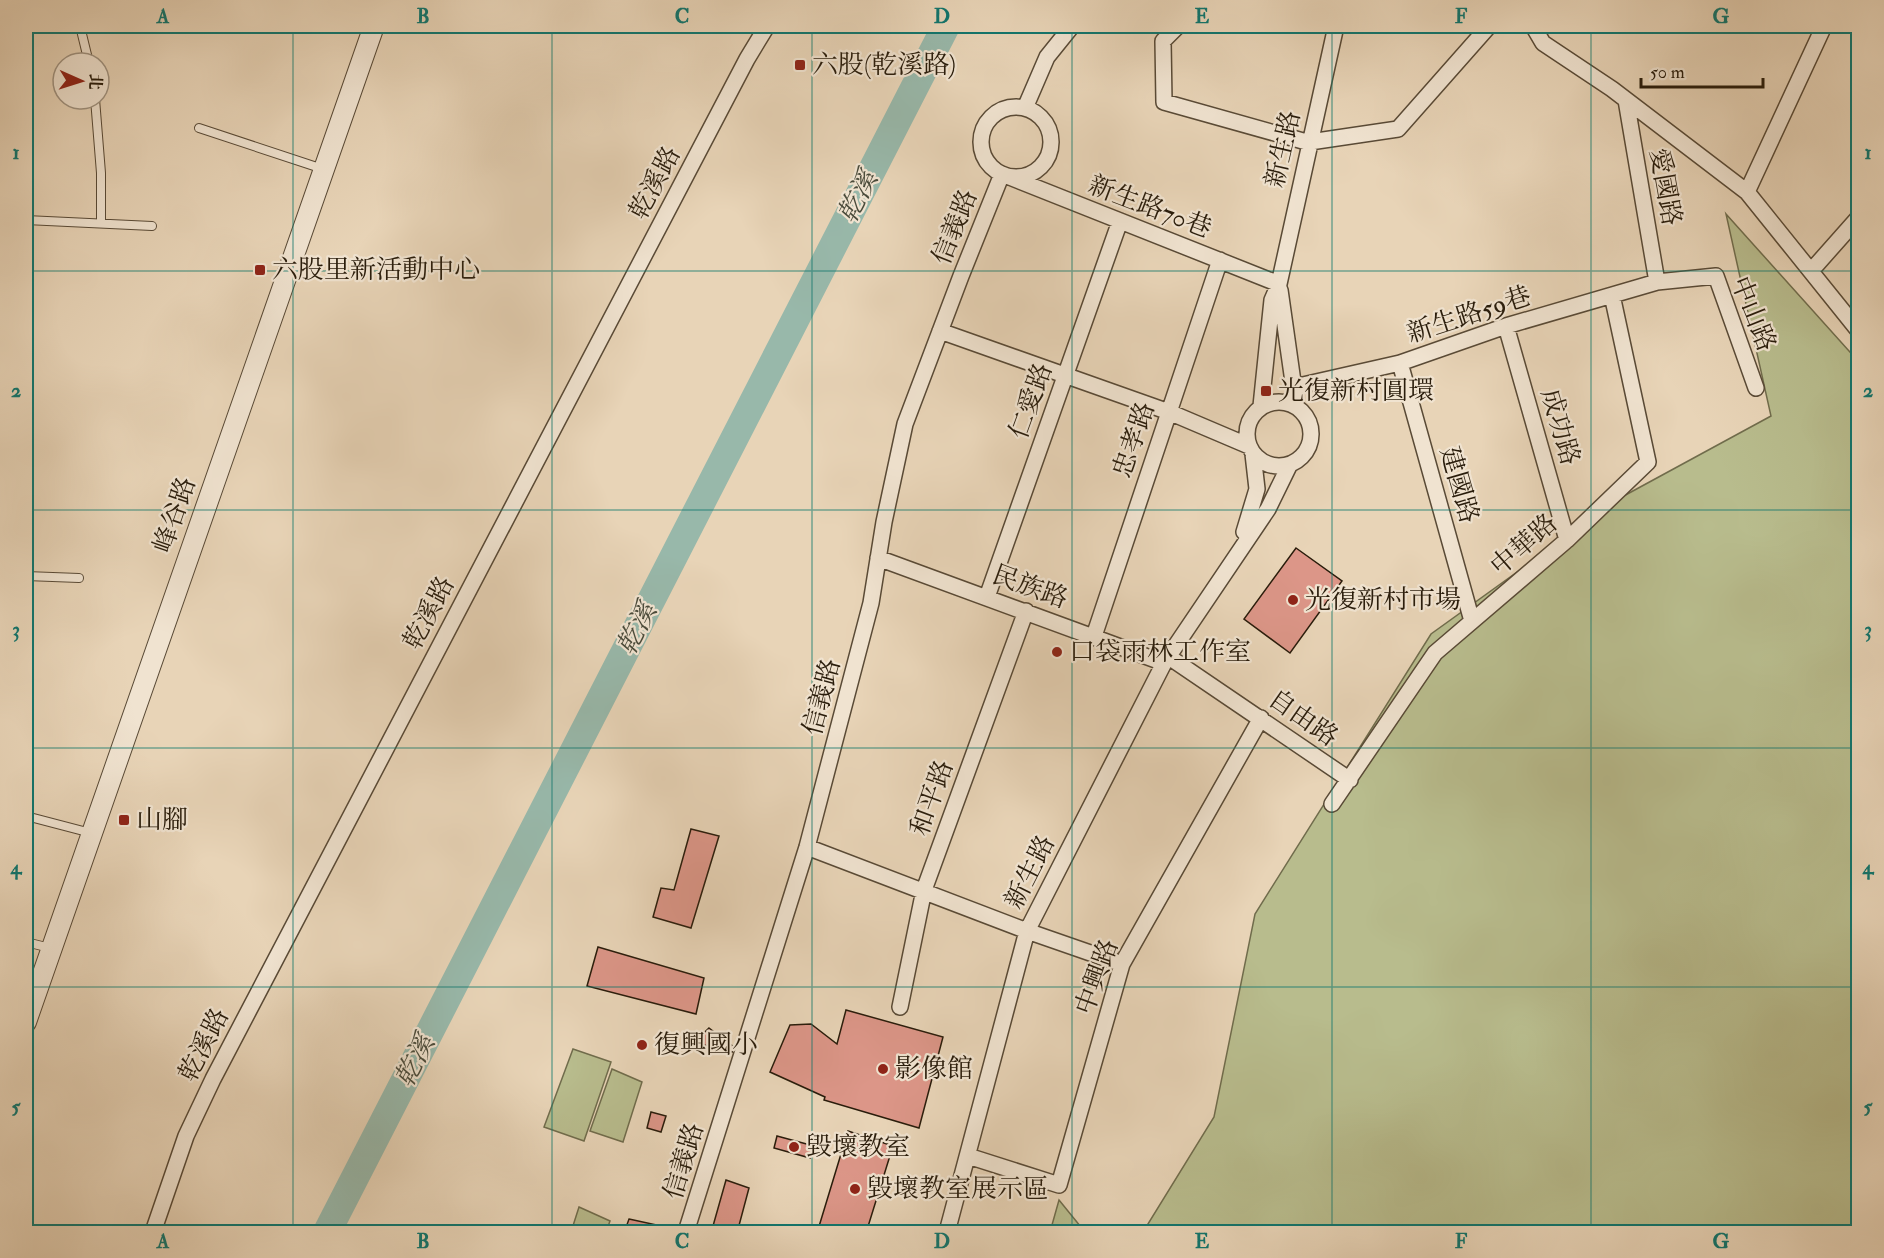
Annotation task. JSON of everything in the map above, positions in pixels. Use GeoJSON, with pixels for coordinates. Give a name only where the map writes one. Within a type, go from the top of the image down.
{"type":"FeatureCollection","features":[{"type":"Feature","properties":{"kind":"street","name":"峰谷路"},"geometry":{"type":"LineString","coordinates":[[26,1022],[374,26]]}},
{"type":"Feature","properties":{"kind":"street","name":"乾溪路"},"geometry":{"type":"LineString","coordinates":[[153,1233],[186,1136],[213,1079],[747,58],[767,26]]}},
{"type":"Feature","properties":{"kind":"street"},"geometry":{"type":"LineString","coordinates":[[1025,108],[1047,57],[1072,26]]}},
{"type":"Feature","properties":{"kind":"street"},"geometry":{"type":"LineString","coordinates":[[1178,26],[1163,41],[1164,102],[1310,142],[1398,129],[1489,26]]}},
{"type":"Feature","properties":{"kind":"street","name":"新生路"},"geometry":{"type":"LineString","coordinates":[[1229,564],[1256,500],[1257,489],[1247,427],[1250,419],[1261,406],[1272,300],[1279,284],[1336,26]]}},
{"type":"Feature","properties":{"kind":"street"},"geometry":{"type":"LineString","coordinates":[[1533,26],[1543,43],[1626,100],[1747,192],[1858,330]]}},
{"type":"Feature","properties":{"kind":"street"},"geometry":{"type":"LineString","coordinates":[[1747,192],[1824,26]]}},
{"type":"Feature","properties":{"kind":"street","name":"愛國路"},"geometry":{"type":"LineString","coordinates":[[1626,100],[1657,282]]}},
{"type":"Feature","properties":{"kind":"street","name":"信義路"},"geometry":{"type":"LineString","coordinates":[[1025,108],[1036,113],[1044,121],[1051,143],[1048,154],[1035,171],[1013,177],[993,168],[981,148],[985,125],[1002,109],[1025,108]]}},
{"type":"Feature","properties":{"kind":"street","name":"信義路"},"geometry":{"type":"LineString","coordinates":[[686,1233],[807,847],[871,603],[905,424],[1002,174]]}},
{"type":"Feature","properties":{"kind":"street","name":"新生路70巷"},"geometry":{"type":"LineString","coordinates":[[1002,174],[1279,284]]}},
{"type":"Feature","properties":{"kind":"street"},"geometry":{"type":"LineString","coordinates":[[1811,272],[1858,218]]}},
{"type":"Feature","properties":{"kind":"street","name":"仁愛路"},"geometry":{"type":"LineString","coordinates":[[987,597],[1120,221]]}},
{"type":"Feature","properties":{"kind":"street","name":"忠孝路"},"geometry":{"type":"LineString","coordinates":[[1094,636],[1220,260]]}},
{"type":"Feature","properties":{"kind":"street","name":"中山路"},"geometry":{"type":"LineString","coordinates":[[1657,282],[1716,276],[1756,388]]}},
{"type":"Feature","properties":{"kind":"street","name":"新生路59巷"},"geometry":{"type":"LineString","coordinates":[[1294,387],[1400,363],[1506,326],[1657,282]]}},
{"type":"Feature","properties":{"kind":"street","name":"新生路"},"geometry":{"type":"LineString","coordinates":[[947,1233],[1027,931],[1166,660],[1268,509],[1290,464],[1306,451],[1310,442],[1309,421],[1296,406],[1279,284]]}},
{"type":"Feature","properties":{"kind":"street","name":"中華路"},"geometry":{"type":"LineString","coordinates":[[1332,804],[1435,653],[1567,540],[1648,462],[1612,295]]}},
{"type":"Feature","properties":{"kind":"street","name":"成功路"},"geometry":{"type":"LineString","coordinates":[[1506,326],[1567,540]]}},
{"type":"Feature","properties":{"kind":"street"},"geometry":{"type":"LineString","coordinates":[[940,330],[1169,412],[1251,450],[1270,465],[1290,464]]}},
{"type":"Feature","properties":{"kind":"street","name":"建國路"},"geometry":{"type":"LineString","coordinates":[[1400,363],[1472,621]]}},
{"type":"Feature","properties":{"kind":"street"},"geometry":{"type":"LineString","coordinates":[[1261,406],[1277,401],[1296,406]]}},
{"type":"Feature","properties":{"kind":"street","name":"民族路"},"geometry":{"type":"LineString","coordinates":[[878,558],[1166,660]]}},
{"type":"Feature","properties":{"kind":"street","name":"和平路"},"geometry":{"type":"LineString","coordinates":[[900,1007],[924,890],[1026,611]]}},
{"type":"Feature","properties":{"kind":"street","name":"自由路"},"geometry":{"type":"LineString","coordinates":[[1166,660],[1261,718],[1350,780]]}},
{"type":"Feature","properties":{"kind":"street","name":"中興路"},"geometry":{"type":"LineString","coordinates":[[968,1156],[1059,1185],[1122,964],[1261,718]]}},
{"type":"Feature","properties":{"kind":"street"},"geometry":{"type":"LineString","coordinates":[[807,847],[1027,931],[1122,964]]}},
{"type":"Feature","properties":{"kind":"lane"},"geometry":{"type":"LineString","coordinates":[[80,26],[86,51]]}},
{"type":"Feature","properties":{"kind":"lane"},"geometry":{"type":"LineString","coordinates":[[96,111],[101,173],[101,223]]}},
{"type":"Feature","properties":{"kind":"lane"},"geometry":{"type":"LineString","coordinates":[[199,128],[324,170]]}},
{"type":"Feature","properties":{"kind":"lane"},"geometry":{"type":"LineString","coordinates":[[26,220],[152,226]]}},
{"type":"Feature","properties":{"kind":"lane"},"geometry":{"type":"LineString","coordinates":[[26,576],[79,578]]}},
{"type":"Feature","properties":{"kind":"lane"},"geometry":{"type":"LineString","coordinates":[[26,816],[92,833]]}},
{"type":"Feature","properties":{"kind":"lane"},"geometry":{"type":"LineString","coordinates":[[26,942],[51,948]]}},
{"type":"Feature","properties":{"kind":"green space"},"geometry":{"type":"Polygon","coordinates":[[[1726,214],[1858,361],[1858,1232],[1143,1232],[1214,1117],[1255,914],[1431,634],[1620,498],[1771,416],[1726,214]]]}},
{"type":"Feature","properties":{"kind":"green space"},"geometry":{"type":"Polygon","coordinates":[[[573,1049],[611,1062],[584,1141],[544,1127],[573,1049]]]}},
{"type":"Feature","properties":{"kind":"green space"},"geometry":{"type":"Polygon","coordinates":[[[612,1069],[642,1082],[623,1142],[590,1131],[612,1069]]]}},
{"type":"Feature","properties":{"kind":"green space"},"geometry":{"type":"Polygon","coordinates":[[[1059,1200],[1085,1232],[1050,1232],[1059,1200]]]}},
{"type":"Feature","properties":{"kind":"green space"},"geometry":{"type":"Polygon","coordinates":[[[579,1207],[610,1221],[606,1232],[571,1232],[579,1207]]]}},
{"type":"Feature","properties":{"kind":"building","name":"光復新村市場"},"geometry":{"type":"Polygon","coordinates":[[[1296,548],[1342,581],[1290,653],[1244,619],[1296,548]]]}},
{"type":"Feature","properties":{"kind":"building"},"geometry":{"type":"Polygon","coordinates":[[[691,829],[719,836],[691,928],[653,917],[661,888],[674,890],[691,829]]]}},
{"type":"Feature","properties":{"kind":"building"},"geometry":{"type":"Polygon","coordinates":[[[598,947],[704,978],[696,1014],[587,986],[598,947]]]}},
{"type":"Feature","properties":{"kind":"building","name":"影像館"},"geometry":{"type":"Polygon","coordinates":[[[846,1010],[943,1037],[919,1128],[824,1100],[825,1097],[770,1072],[790,1025],[811,1024],[837,1044],[846,1010]]]}},
{"type":"Feature","properties":{"kind":"building"},"geometry":{"type":"Polygon","coordinates":[[[709,1028],[734,1047],[732,1052],[700,1044],[702,1035],[709,1028]]]}},
{"type":"Feature","properties":{"kind":"building"},"geometry":{"type":"Polygon","coordinates":[[[651,1112],[666,1116],[661,1132],[647,1128],[651,1112]]]}},
{"type":"Feature","properties":{"kind":"building","name":"毀壞教室展示區"},"geometry":{"type":"Polygon","coordinates":[[[848,1131],[893,1146],[866,1233],[817,1233],[848,1131]]]}},
{"type":"Feature","properties":{"kind":"building","name":"毀壞教室"},"geometry":{"type":"Polygon","coordinates":[[[777,1136],[814,1146],[810,1158],[774,1148],[777,1136]]]}},
{"type":"Feature","properties":{"kind":"building"},"geometry":{"type":"Polygon","coordinates":[[[726,1180],[749,1188],[737,1233],[711,1233],[726,1180]]]}},
{"type":"Feature","properties":{"kind":"building"},"geometry":{"type":"Polygon","coordinates":[[[629,1219],[666,1227],[665,1233],[624,1233],[629,1219]]]}},
{"type":"Feature","properties":{"kind":"waterway","name":"乾溪"},"geometry":{"type":"LineString","coordinates":[[327,1232],[946,26]]}},
{"type":"Feature","properties":{"kind":"place","name":"六股(乾溪路)"},"geometry":{"type":"Point","coordinates":[800,65]}},
{"type":"Feature","properties":{"kind":"place","name":"六股里新活動中心"},"geometry":{"type":"Point","coordinates":[260,270]}},
{"type":"Feature","properties":{"kind":"place","name":"光復新村圓環"},"geometry":{"type":"Point","coordinates":[1266,391]}},
{"type":"Feature","properties":{"kind":"place","name":"光復新村市場"},"geometry":{"type":"Point","coordinates":[1293,600]}},
{"type":"Feature","properties":{"kind":"place","name":"口袋雨林工作室"},"geometry":{"type":"Point","coordinates":[1057,652]}},
{"type":"Feature","properties":{"kind":"place","name":"山腳"},"geometry":{"type":"Point","coordinates":[124,820]}},
{"type":"Feature","properties":{"kind":"place","name":"復興國小"},"geometry":{"type":"Point","coordinates":[642,1045]}},
{"type":"Feature","properties":{"kind":"place","name":"影像館"},"geometry":{"type":"Point","coordinates":[883,1069]}},
{"type":"Feature","properties":{"kind":"place","name":"毀壞教室"},"geometry":{"type":"Point","coordinates":[794,1147]}},
{"type":"Feature","properties":{"kind":"place","name":"毀壞教室展示區"},"geometry":{"type":"Point","coordinates":[855,1189]}}]}
